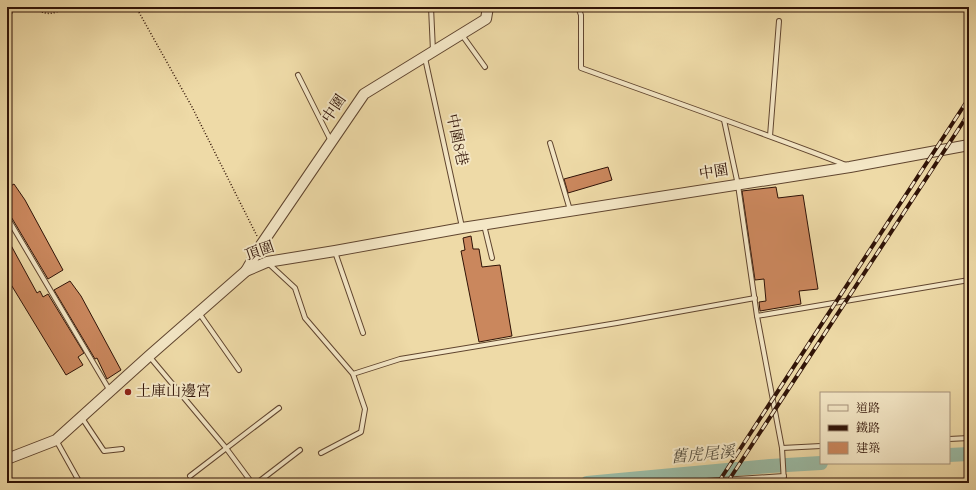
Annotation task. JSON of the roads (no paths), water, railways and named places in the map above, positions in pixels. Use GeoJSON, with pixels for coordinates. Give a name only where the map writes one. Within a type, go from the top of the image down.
{"type":"FeatureCollection","features":[{"type":"Feature","properties":{"kind":"street","name":"中圍"},"geometry":{"type":"LineString","coordinates":[[246,271],[261,245],[364,94],[486,19],[488,7]]}},
{"type":"Feature","properties":{"kind":"street","name":"中圍"},"geometry":{"type":"LineString","coordinates":[[462,228],[850,167],[969,145]]}},
{"type":"Feature","properties":{"kind":"street","name":"頂圍"},"geometry":{"type":"LineString","coordinates":[[7,459],[56,440],[246,271],[267,262],[462,228]]}},
{"type":"Feature","properties":{"kind":"lane","name":"中圍8巷"},"geometry":{"type":"LineString","coordinates":[[431,7],[429,55],[462,228]]}},
{"type":"Feature","properties":{"kind":"lane"},"geometry":{"type":"LineString","coordinates":[[578,7],[581,15],[581,68],[770,136],[850,167]]}},
{"type":"Feature","properties":{"kind":"lane"},"geometry":{"type":"LineString","coordinates":[[770,136],[779,21]]}},
{"type":"Feature","properties":{"kind":"lane"},"geometry":{"type":"LineString","coordinates":[[462,34],[485,67]]}},
{"type":"Feature","properties":{"kind":"lane"},"geometry":{"type":"LineString","coordinates":[[298,75],[332,141]]}},
{"type":"Feature","properties":{"kind":"lane"},"geometry":{"type":"LineString","coordinates":[[724,120],[738,185],[757,316],[782,448],[784,483]]}},
{"type":"Feature","properties":{"kind":"lane"},"geometry":{"type":"LineString","coordinates":[[550,143],[570,211]]}},
{"type":"Feature","properties":{"kind":"lane"},"geometry":{"type":"LineString","coordinates":[[7,217],[110,392]]}},
{"type":"Feature","properties":{"kind":"lane"},"geometry":{"type":"LineString","coordinates":[[484,224],[492,258]]}},
{"type":"Feature","properties":{"kind":"lane"},"geometry":{"type":"LineString","coordinates":[[335,251],[364,333]]}},
{"type":"Feature","properties":{"kind":"lane"},"geometry":{"type":"LineString","coordinates":[[267,262],[295,288],[305,318],[353,374],[365,409],[361,432],[321,453]]}},
{"type":"Feature","properties":{"kind":"lane"},"geometry":{"type":"LineString","coordinates":[[757,316],[969,280]]}},
{"type":"Feature","properties":{"kind":"lane"},"geometry":{"type":"LineString","coordinates":[[353,374],[400,359],[617,323],[755,298]]}},
{"type":"Feature","properties":{"kind":"lane"},"geometry":{"type":"LineString","coordinates":[[199,312],[239,370]]}},
{"type":"Feature","properties":{"kind":"lane"},"geometry":{"type":"LineString","coordinates":[[149,356],[226,448],[252,483]]}},
{"type":"Feature","properties":{"kind":"lane"},"geometry":{"type":"LineString","coordinates":[[190,476],[279,408]]}},
{"type":"Feature","properties":{"kind":"lane"},"geometry":{"type":"LineString","coordinates":[[82,418],[104,451],[122,449]]}},
{"type":"Feature","properties":{"kind":"lane"},"geometry":{"type":"LineString","coordinates":[[950,439],[969,438]]}},
{"type":"Feature","properties":{"kind":"lane"},"geometry":{"type":"LineString","coordinates":[[56,440],[80,483]]}},
{"type":"Feature","properties":{"kind":"lane"},"geometry":{"type":"LineString","coordinates":[[782,448],[820,446]]}},
{"type":"Feature","properties":{"kind":"lane"},"geometry":{"type":"LineString","coordinates":[[257,483],[300,450]]}},
{"type":"Feature","properties":{"kind":"lane"},"geometry":{"type":"LineString","coordinates":[[675,483],[784,474]]}},
{"type":"Feature","properties":{"kind":"waterway","name":"舊虎尾溪"},"geometry":{"type":"LineString","coordinates":[[950,455],[969,454]]}},
{"type":"Feature","properties":{"kind":"waterway","name":"舊虎尾溪"},"geometry":{"type":"LineString","coordinates":[[587,483],[770,466],[820,463]]}},
{"type":"Feature","properties":{"kind":"railway"},"geometry":{"type":"LineString","coordinates":[[718,483],[969,98]]}},
{"type":"Feature","properties":{"kind":"railway"},"geometry":{"type":"LineString","coordinates":[[727,483],[969,113]]}},
{"type":"Feature","properties":{"kind":"place","name":"土庫山邊宮"},"geometry":{"type":"Point","coordinates":[128,392]}}]}
